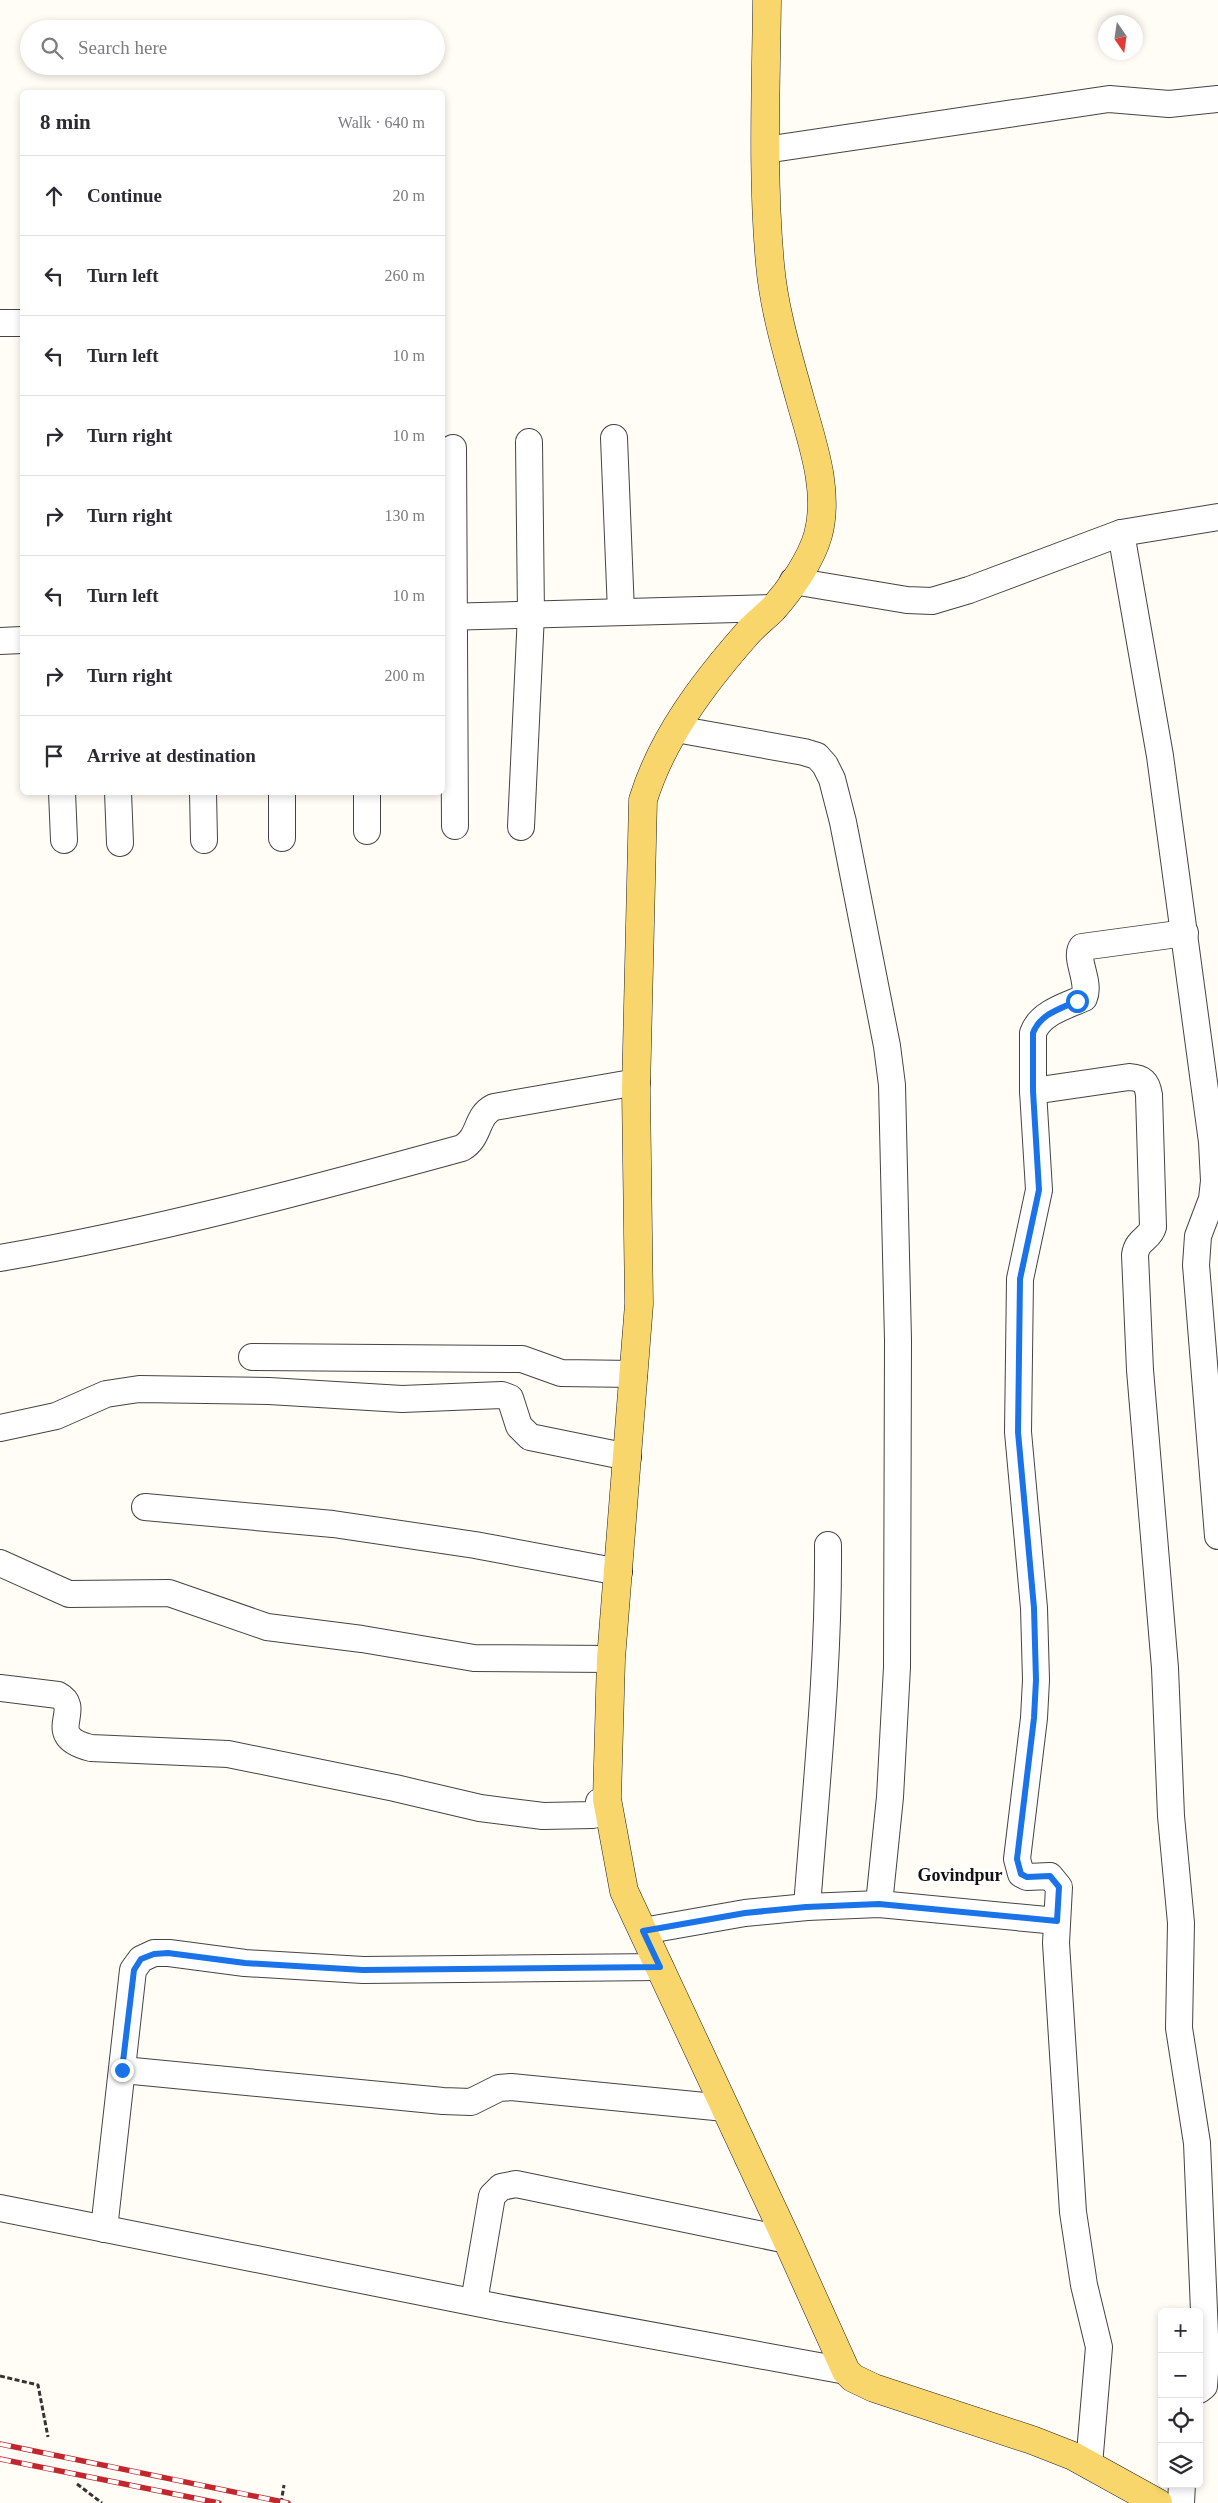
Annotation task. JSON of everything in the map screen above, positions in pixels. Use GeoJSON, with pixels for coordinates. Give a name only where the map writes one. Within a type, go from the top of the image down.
{"type":"FeatureCollection","features":[{"type":"Feature","properties":{"kind":"main road"},"geometry":{"type":"LineString","coordinates":[[767,0],[765,150],[770,265],[782,334],[818,464],[822,507],[818,535],[807,559],[774,608],[747,633],[709,678],[652,771],[643,800],[637,1082],[639,1304],[611,1659],[607,1799],[624,1891],[846,2371],[853,2378],[874,2388],[1032,2440],[1089,2465],[1158,2503]]}},
{"type":"Feature","properties":{"kind":"street"},"geometry":{"type":"LineString","coordinates":[[765,150],[1109,99],[1169,104],[1218,99]]}},
{"type":"Feature","properties":{"kind":"street"},"geometry":{"type":"LineString","coordinates":[[0,324],[20,323]]}},
{"type":"Feature","properties":{"kind":"street"},"geometry":{"type":"LineString","coordinates":[[614,438],[621,612]]}},
{"type":"Feature","properties":{"kind":"street"},"geometry":{"type":"LineString","coordinates":[[521,827],[531,614],[529,442]]}},
{"type":"Feature","properties":{"kind":"street"},"geometry":{"type":"LineString","coordinates":[[453,448],[448,616],[455,826]]}},
{"type":"Feature","properties":{"kind":"street"},"geometry":{"type":"LineString","coordinates":[[793,581],[907,600],[932,601],[969,590],[1121,533],[1218,517]]}},
{"type":"Feature","properties":{"kind":"street"},"geometry":{"type":"LineString","coordinates":[[1121,533],[1160,756],[1185,933],[1197,1043],[1212,1142],[1214,1181],[1208,1234],[1196,1265],[1218,1536]]}},
{"type":"Feature","properties":{"kind":"street"},"geometry":{"type":"LineString","coordinates":[[448,616],[774,608]]}},
{"type":"Feature","properties":{"kind":"street"},"geometry":{"type":"LineString","coordinates":[[0,641],[20,640]]}},
{"type":"Feature","properties":{"kind":"street"},"geometry":{"type":"LineString","coordinates":[[676,729],[804,752],[817,756],[825,765],[832,779],[843,822],[888,1046],[896,1172],[898,1554],[896,1677],[890,1796],[879,1904]]}},
{"type":"Feature","properties":{"kind":"street"},"geometry":{"type":"LineString","coordinates":[[62,795],[64,840]]}},
{"type":"Feature","properties":{"kind":"street"},"geometry":{"type":"LineString","coordinates":[[118,795],[120,843]]}},
{"type":"Feature","properties":{"kind":"street"},"geometry":{"type":"LineString","coordinates":[[203,795],[204,840]]}},
{"type":"Feature","properties":{"kind":"street"},"geometry":{"type":"LineString","coordinates":[[282,795],[282,838]]}},
{"type":"Feature","properties":{"kind":"street"},"geometry":{"type":"LineString","coordinates":[[367,795],[367,831]]}},
{"type":"Feature","properties":{"kind":"street"},"geometry":{"type":"LineString","coordinates":[[1089,2465],[1099,2347],[1084,2285],[1073,2212],[1057,1921],[1059,1887],[1058,1882],[1050,1876],[1027,1877],[1021,1874],[1017,1859],[1034,1718],[1036,1680],[1034,1608],[1018,1432],[1020,1279],[1039,1190],[1033,1091],[1033,1033],[1035,1027],[1046,1015],[1084,998],[1086,993],[1080,949],[1087,946],[1185,933]]}},
{"type":"Feature","properties":{"kind":"street"},"geometry":{"type":"LineString","coordinates":[[1033,1091],[1129,1077],[1143,1079],[1147,1084],[1149,1095],[1153,1227],[1152,1232],[1139,1242],[1135,1255],[1140,1370],[1165,1668],[1171,1816],[1181,1923],[1179,2028],[1197,2142],[1206,2358],[1203,2387]]}},
{"type":"Feature","properties":{"kind":"street"},"geometry":{"type":"LineString","coordinates":[[0,1258],[93,1242],[462,1148],[474,1138],[482,1116],[494,1107],[637,1082]]}},
{"type":"Feature","properties":{"kind":"street"},"geometry":{"type":"LineString","coordinates":[[252,1357],[522,1359],[561,1373],[634,1374]]}},
{"type":"Feature","properties":{"kind":"street"},"geometry":{"type":"LineString","coordinates":[[0,1428],[56,1416],[106,1394],[139,1389],[269,1391],[402,1399],[502,1395],[510,1398],[519,1426],[530,1437],[628,1457]]}},
{"type":"Feature","properties":{"kind":"street"},"geometry":{"type":"LineString","coordinates":[[145,1507],[333,1524],[475,1545],[619,1572]]}},
{"type":"Feature","properties":{"kind":"street"},"geometry":{"type":"LineString","coordinates":[[806,1907],[825,1696],[828,1545]]}},
{"type":"Feature","properties":{"kind":"street"},"geometry":{"type":"LineString","coordinates":[[0,1562],[69,1594],[169,1593],[267,1627],[362,1639],[474,1658],[611,1659]]}},
{"type":"Feature","properties":{"kind":"street"},"geometry":{"type":"LineString","coordinates":[[0,1688],[58,1695],[64,1698],[67,1703],[65,1732],[68,1738],[79,1745],[91,1748],[228,1754],[377,1784],[480,1808],[543,1816],[593,1815],[597,1812],[599,1802],[607,1799]]}},
{"type":"Feature","properties":{"kind":"street"},"geometry":{"type":"LineString","coordinates":[[643,1931],[745,1913],[806,1907],[879,1904],[1057,1921]]}},
{"type":"Feature","properties":{"kind":"street"},"geometry":{"type":"LineString","coordinates":[[104,2228],[134,1970],[141,1959],[154,1954],[168,1953],[245,1963],[363,1970],[660,1967]]}},
{"type":"Feature","properties":{"kind":"street"},"geometry":{"type":"LineString","coordinates":[[122,2070],[443,2101],[470,2102],[499,2088],[510,2087],[725,2108]]}},
{"type":"Feature","properties":{"kind":"street"},"geometry":{"type":"LineString","coordinates":[[474,2302],[492,2196],[501,2187],[516,2184],[787,2240]]}},
{"type":"Feature","properties":{"kind":"street"},"geometry":{"type":"LineString","coordinates":[[0,2208],[474,2302],[846,2371]]}},
{"type":"Feature","properties":{"kind":"street"},"geometry":{"type":"LineString","coordinates":[[1181,2503],[1182,2488]]}},
{"type":"Feature","properties":{"kind":"path"},"geometry":{"type":"LineString","coordinates":[[0,2376],[38,2385],[48,2437]]}},
{"type":"Feature","properties":{"kind":"path"},"geometry":{"type":"LineString","coordinates":[[77,2484],[102,2503]]}},
{"type":"Feature","properties":{"kind":"path"},"geometry":{"type":"LineString","coordinates":[[281,2503],[284,2485]]}},
{"type":"Feature","properties":{"kind":"railway"},"geometry":{"type":"LineString","coordinates":[[0,2444],[288,2503]]}},
{"type":"Feature","properties":{"kind":"railway"},"geometry":{"type":"LineString","coordinates":[[0,2459],[219,2503]]}},
{"type":"Feature","properties":{"kind":"district","name":"Govindpur"},"geometry":{"type":"Point","coordinates":[960,1875]}},
{"type":"Feature","properties":{"kind":"route"},"geometry":{"type":"LineString","coordinates":[[122,2070],[134,1970],[141,1959],[154,1954],[168,1953],[245,1963],[363,1970],[660,1967],[643,1931],[745,1913],[806,1907],[879,1904],[1057,1921],[1058,1882],[1050,1876],[1027,1877],[1021,1874],[1017,1859],[1034,1718],[1037,1645],[1018,1432],[1020,1279],[1039,1190],[1033,1091],[1033,1033],[1035,1027],[1046,1015],[1077,1001]]}}]}
